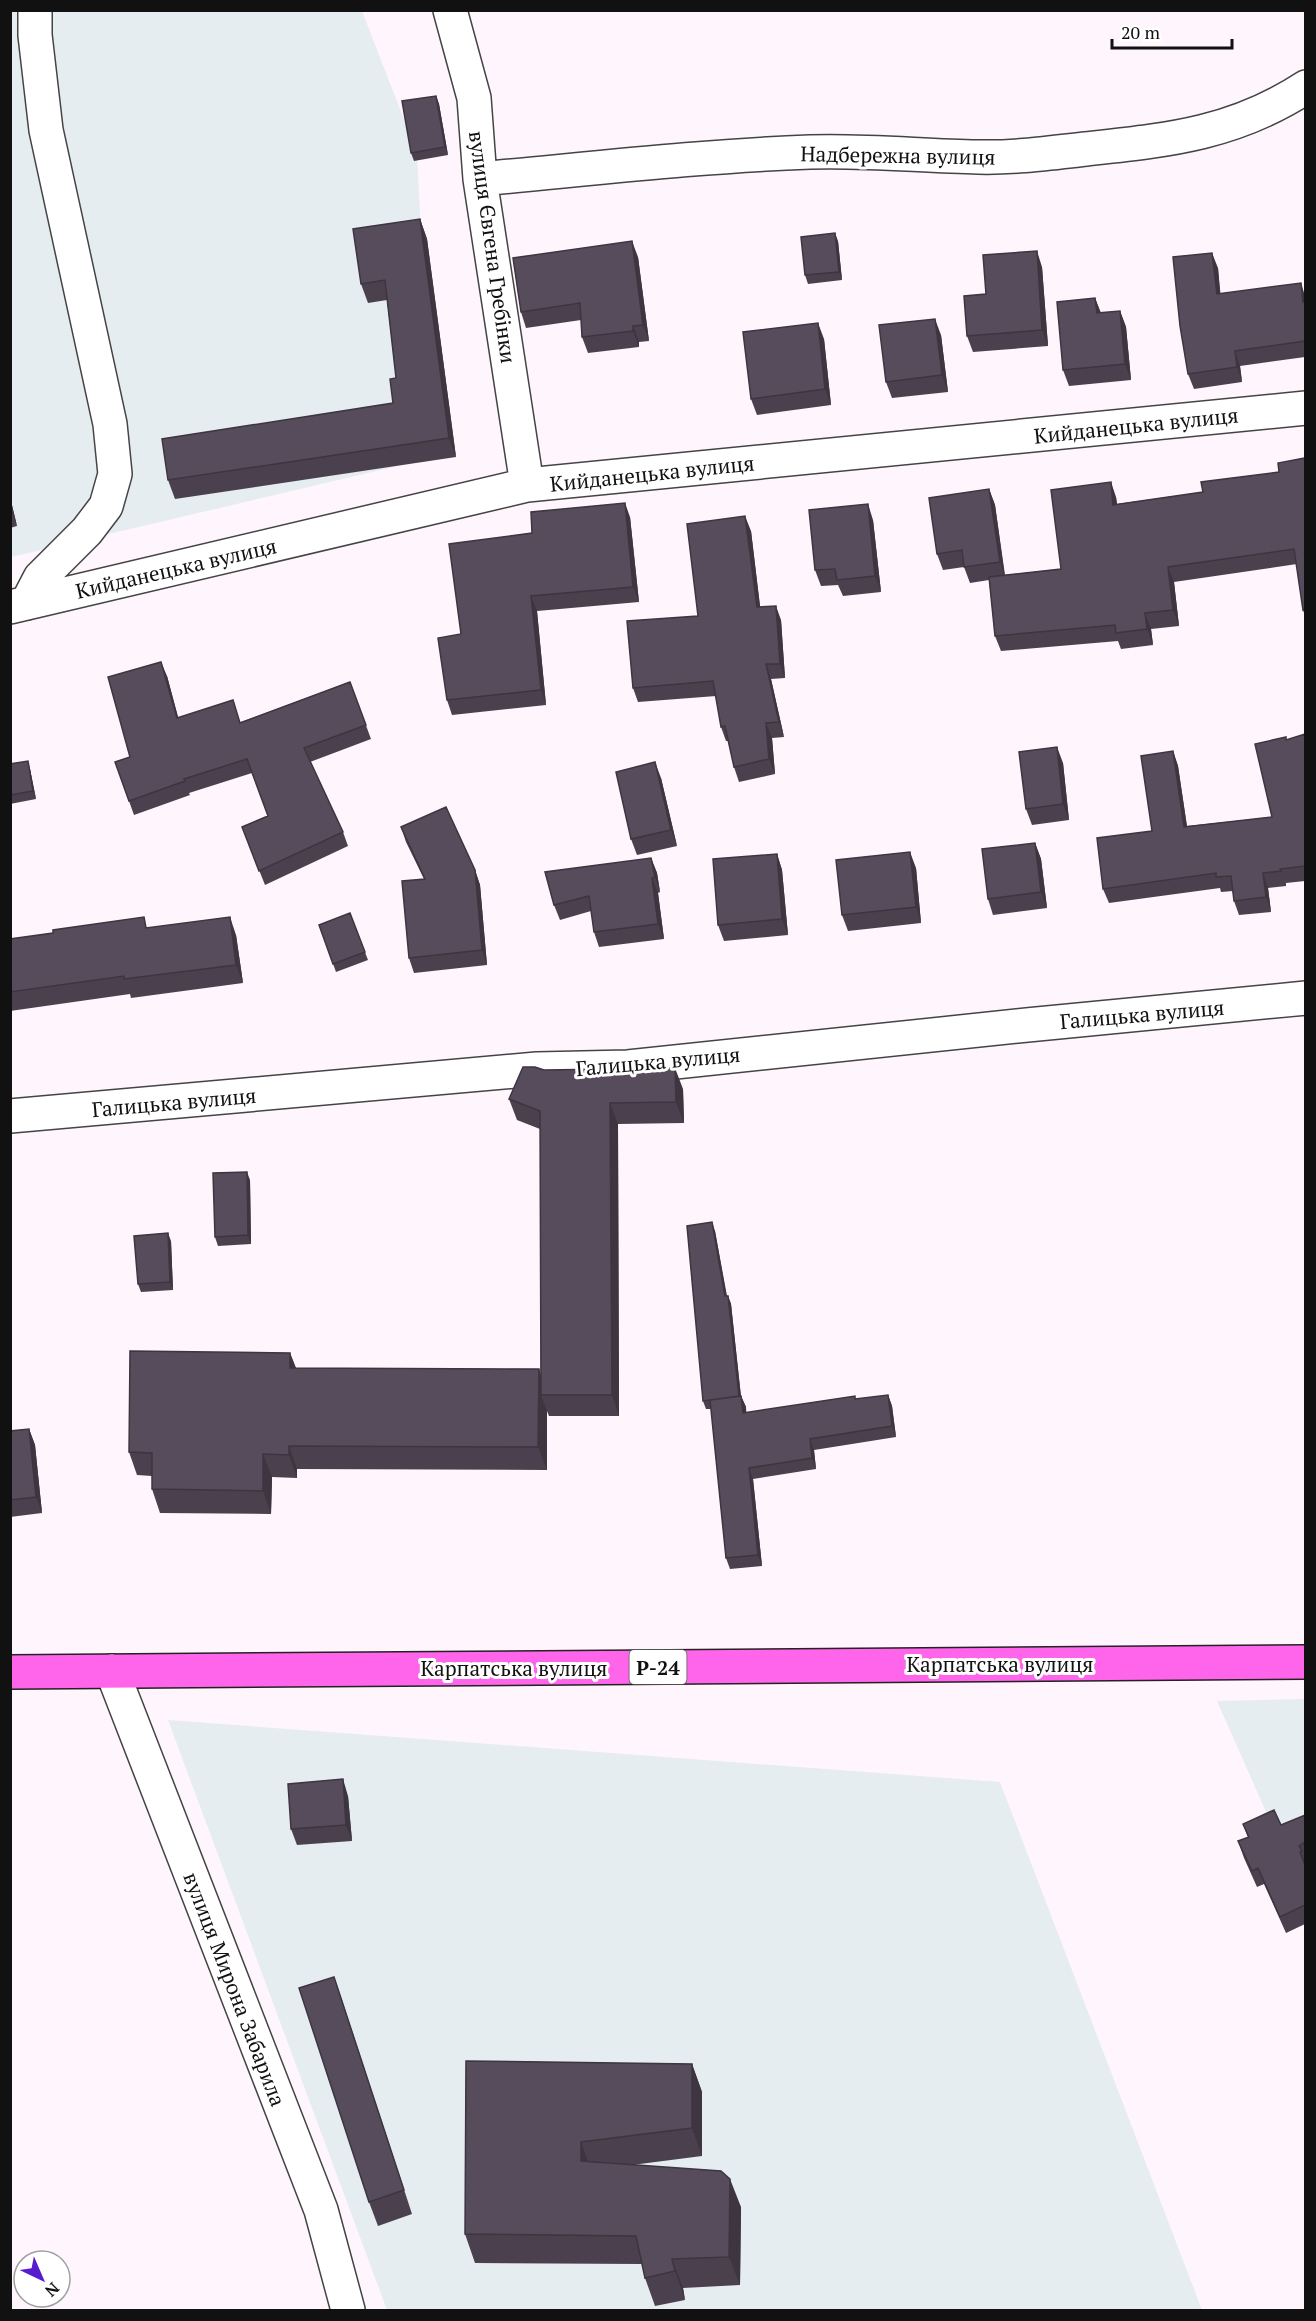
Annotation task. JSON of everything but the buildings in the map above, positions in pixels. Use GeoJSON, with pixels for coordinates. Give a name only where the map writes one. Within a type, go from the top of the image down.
{"type":"FeatureCollection","features":[{"type":"Feature","properties":{"kind":"main road","name":"Карпатська вулиця"},"geometry":{"type":"LineString","coordinates":[[10,1672],[1305,1662]]}},
{"type":"Feature","properties":{"kind":"street"},"geometry":{"type":"LineString","coordinates":[[19,605],[40,578],[87,531],[106,506],[115,474],[110,424],[46,130],[35,35],[35,10]]}},
{"type":"Feature","properties":{"kind":"street","name":"вулиця Євгена Гребінки"},"geometry":{"type":"LineString","coordinates":[[450,10],[474,98],[480,179],[527,485]]}},
{"type":"Feature","properties":{"kind":"street","name":"Надбережна вулиця"},"geometry":{"type":"LineString","coordinates":[[480,179],[703,158],[811,152],[1016,157],[1195,135],[1230,125],[1264,111],[1305,87]]}},
{"type":"Feature","properties":{"kind":"street","name":"Кийданецька вулиця"},"geometry":{"type":"LineString","coordinates":[[19,605],[527,485],[1305,408]]}},
{"type":"Feature","properties":{"kind":"street","name":"Галицька вулиця"},"geometry":{"type":"LineString","coordinates":[[10,1116],[537,1069],[628,1067],[1027,1024],[1305,998]]}},
{"type":"Feature","properties":{"kind":"street","name":"вулиця Мирона Забарила"},"geometry":{"type":"LineString","coordinates":[[112,1671],[321,2210],[348,2310]]}},
{"type":"Feature","properties":{"kind":"shaded area"},"geometry":{"type":"Polygon","coordinates":[[[10,11],[362,11],[417,153],[432,458],[11,557],[10,11]]]}},
{"type":"Feature","properties":{"kind":"shaded area"},"geometry":{"type":"Polygon","coordinates":[[[1305,1699],[1305,1900],[1217,1701],[1305,1699]]]}},
{"type":"Feature","properties":{"kind":"shaded area"},"geometry":{"type":"Polygon","coordinates":[[[168,1720],[1000,1782],[1202,2310],[387,2310],[168,1720]]]}}]}
